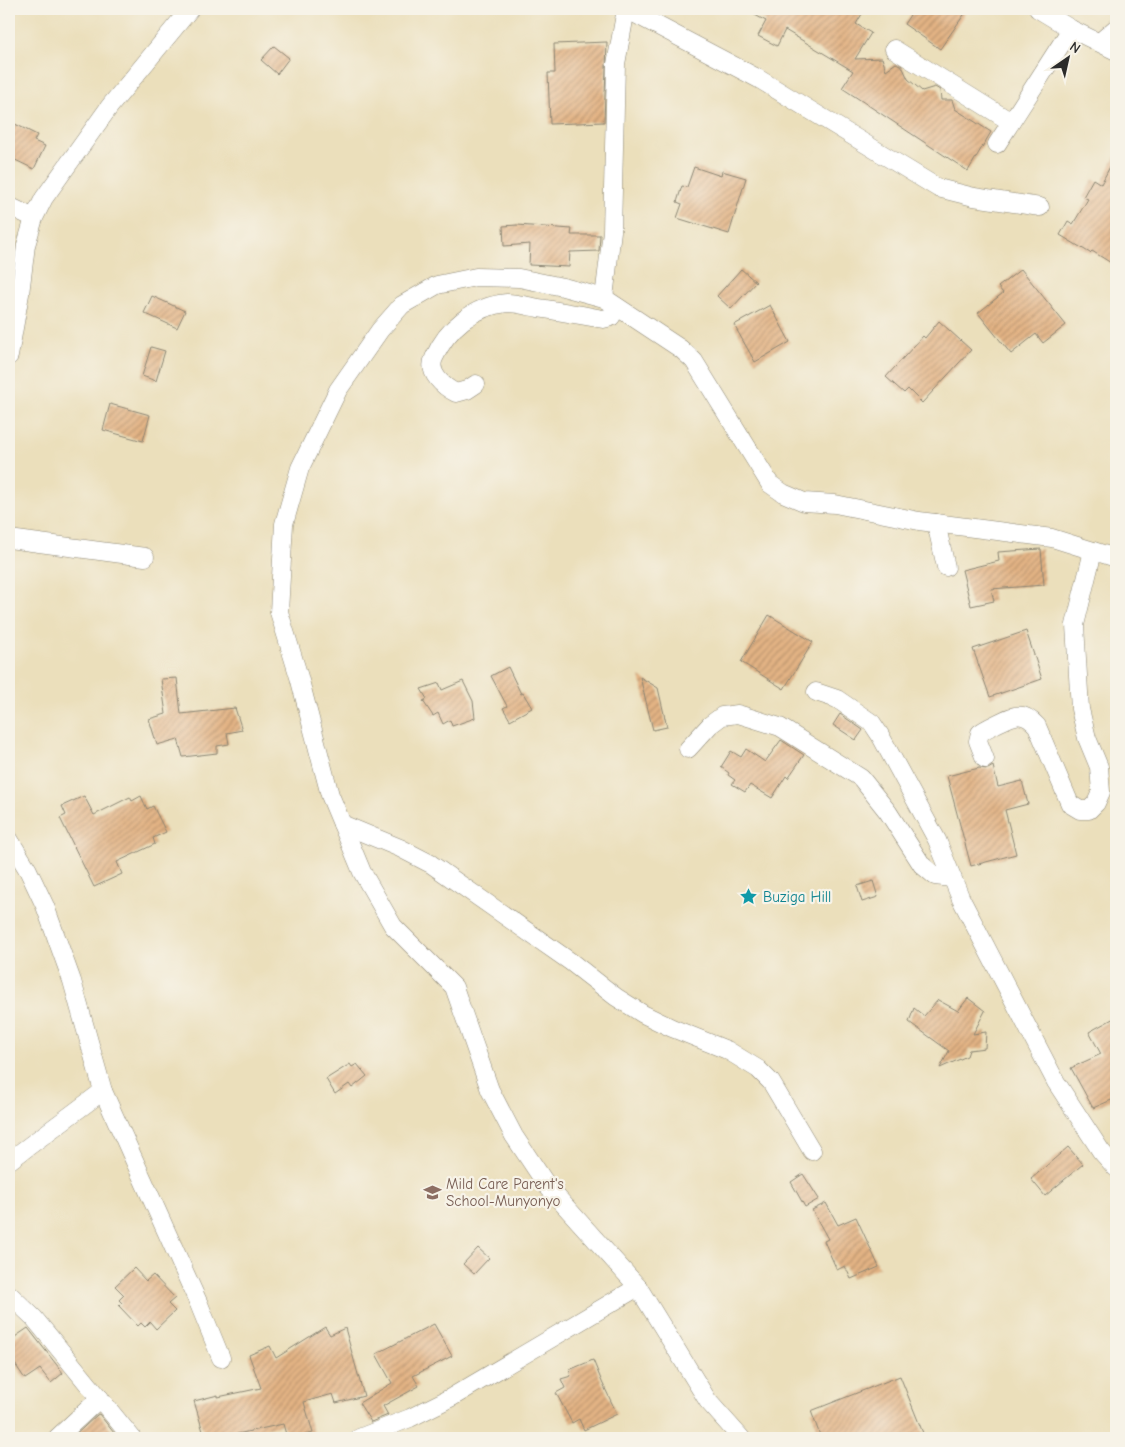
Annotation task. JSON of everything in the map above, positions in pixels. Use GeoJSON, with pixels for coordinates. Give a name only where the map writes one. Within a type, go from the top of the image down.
{"type":"FeatureCollection","features":[{"type":"Feature","properties":{"kind":"street"},"geometry":{"type":"LineString","coordinates":[[9,356],[26,245],[34,218],[44,198],[110,106],[190,9]]}},
{"type":"Feature","properties":{"kind":"street"},"geometry":{"type":"LineString","coordinates":[[476,384],[467,390],[456,393],[446,388],[434,374],[432,362],[439,346],[452,329],[488,306],[510,303],[603,319],[612,317],[610,302],[616,64],[626,9],[759,79],[938,188],[974,197],[1040,207]]}},
{"type":"Feature","properties":{"kind":"street"},"geometry":{"type":"LineString","coordinates":[[1038,9],[1071,29],[1116,51]]}},
{"type":"Feature","properties":{"kind":"street"},"geometry":{"type":"LineString","coordinates":[[1100,42],[1116,28]]}},
{"type":"Feature","properties":{"kind":"street"},"geometry":{"type":"LineString","coordinates":[[997,144],[1071,29]]}},
{"type":"Feature","properties":{"kind":"street"},"geometry":{"type":"LineString","coordinates":[[894,49],[1011,122]]}},
{"type":"Feature","properties":{"kind":"street"},"geometry":{"type":"LineString","coordinates":[[9,206],[34,218]]}},
{"type":"Feature","properties":{"kind":"street"},"geometry":{"type":"LineString","coordinates":[[741,1438],[708,1401],[638,1288],[548,1187],[514,1136],[490,1090],[454,987],[393,926],[362,872],[330,795],[299,677],[279,612],[284,524],[300,468],[338,390],[380,330],[402,305],[437,285],[476,277],[519,278],[563,287],[610,302],[681,349],[694,361],[770,484],[783,494],[804,502],[835,504],[936,523],[1052,538],[1116,558]]}},
{"type":"Feature","properties":{"kind":"street"},"geometry":{"type":"LineString","coordinates":[[936,523],[946,567]]}},
{"type":"Feature","properties":{"kind":"street"},"geometry":{"type":"LineString","coordinates":[[9,538],[144,557]]}},
{"type":"Feature","properties":{"kind":"street"},"geometry":{"type":"LineString","coordinates":[[985,759],[978,741],[980,733],[1012,716],[1022,715],[1030,719],[1037,726],[1070,804],[1080,810],[1089,810],[1096,803],[1101,792],[1099,768],[1087,738],[1080,709],[1075,625],[1093,551]]}},
{"type":"Feature","properties":{"kind":"street"},"geometry":{"type":"LineString","coordinates":[[816,692],[837,698],[872,723],[891,753],[937,840],[961,899],[1056,1082],[1101,1151],[1116,1168]]}},
{"type":"Feature","properties":{"kind":"street"},"geometry":{"type":"LineString","coordinates":[[688,749],[710,725],[722,716],[738,714],[780,727],[861,778],[888,812],[922,865],[935,876],[952,878]]}},
{"type":"Feature","properties":{"kind":"street"},"geometry":{"type":"LineString","coordinates":[[342,824],[400,848],[431,864],[571,962],[616,997],[643,1014],[727,1050],[758,1070],[771,1082],[812,1151]]}},
{"type":"Feature","properties":{"kind":"street"},"geometry":{"type":"LineString","coordinates":[[9,839],[28,870],[45,906],[72,981],[103,1091],[199,1304],[221,1358]]}},
{"type":"Feature","properties":{"kind":"street"},"geometry":{"type":"LineString","coordinates":[[9,1161],[103,1091]]}},
{"type":"Feature","properties":{"kind":"street"},"geometry":{"type":"LineString","coordinates":[[359,1438],[410,1418],[452,1397],[638,1288]]}},
{"type":"Feature","properties":{"kind":"street"},"geometry":{"type":"LineString","coordinates":[[9,1294],[34,1318],[132,1438]]}},
{"type":"Feature","properties":{"kind":"street"},"geometry":{"type":"LineString","coordinates":[[58,1438],[100,1398]]}},
{"type":"Feature","properties":{"kind":"building"},"geometry":{"type":"Polygon","coordinates":[[[744,9],[853,9],[862,14],[856,24],[871,33],[855,59],[882,58],[886,70],[896,63],[902,66],[908,79],[922,91],[935,87],[940,90],[941,100],[952,100],[955,109],[991,132],[968,171],[842,88],[853,71],[785,30],[777,46],[758,36],[766,21],[744,9]]]}},
{"type":"Feature","properties":{"kind":"building"},"geometry":{"type":"Polygon","coordinates":[[[914,9],[968,9],[940,49],[904,24],[914,9]]]}},
{"type":"Feature","properties":{"kind":"building"},"geometry":{"type":"Polygon","coordinates":[[[607,42],[604,122],[550,124],[548,73],[555,73],[554,44],[607,42]]]}},
{"type":"Feature","properties":{"kind":"building"},"geometry":{"type":"Polygon","coordinates":[[[274,46],[289,58],[277,74],[261,60],[274,46]]]}},
{"type":"Feature","properties":{"kind":"building"},"geometry":{"type":"Polygon","coordinates":[[[9,121],[37,135],[34,141],[45,146],[34,169],[9,157],[9,121]]]}},
{"type":"Feature","properties":{"kind":"building"},"geometry":{"type":"Polygon","coordinates":[[[1116,155],[1116,266],[1060,235],[1068,221],[1073,224],[1088,199],[1083,197],[1093,179],[1101,184],[1116,155]]]}},
{"type":"Feature","properties":{"kind":"building"},"geometry":{"type":"Polygon","coordinates":[[[694,167],[721,176],[722,171],[746,178],[729,234],[677,218],[682,204],[677,202],[682,186],[687,187],[694,167]]]}},
{"type":"Feature","properties":{"kind":"building"},"geometry":{"type":"Polygon","coordinates":[[[517,225],[572,229],[571,235],[600,235],[599,251],[570,252],[569,267],[529,265],[530,244],[504,246],[503,226],[517,225]]]}},
{"type":"Feature","properties":{"kind":"building"},"geometry":{"type":"Polygon","coordinates":[[[741,269],[756,282],[731,309],[717,296],[741,269]]]}},
{"type":"Feature","properties":{"kind":"building"},"geometry":{"type":"Polygon","coordinates":[[[1021,269],[1066,325],[1043,343],[1036,334],[1011,354],[978,313],[1003,293],[998,287],[1021,269]]]}},
{"type":"Feature","properties":{"kind":"building"},"geometry":{"type":"Polygon","coordinates":[[[152,296],[185,311],[177,328],[144,313],[152,296]]]}},
{"type":"Feature","properties":{"kind":"building"},"geometry":{"type":"Polygon","coordinates":[[[770,305],[790,342],[755,362],[734,325],[770,305]]]}},
{"type":"Feature","properties":{"kind":"building"},"geometry":{"type":"Polygon","coordinates":[[[939,321],[971,350],[922,403],[908,389],[904,393],[886,377],[923,336],[925,338],[939,321]]]}},
{"type":"Feature","properties":{"kind":"building"},"geometry":{"type":"Polygon","coordinates":[[[151,347],[165,351],[156,381],[142,376],[151,347]]]}},
{"type":"Feature","properties":{"kind":"building"},"geometry":{"type":"Polygon","coordinates":[[[110,404],[150,415],[143,441],[103,430],[110,404]]]}},
{"type":"Feature","properties":{"kind":"building"},"geometry":{"type":"Polygon","coordinates":[[[1041,549],[1044,585],[991,589],[994,601],[971,606],[962,570],[999,561],[998,552],[1041,549]]]}},
{"type":"Feature","properties":{"kind":"building"},"geometry":{"type":"Polygon","coordinates":[[[769,615],[813,642],[784,689],[741,662],[769,615]]]}},
{"type":"Feature","properties":{"kind":"building"},"geometry":{"type":"Polygon","coordinates":[[[1026,631],[1042,679],[990,697],[973,649],[1026,631]]]}},
{"type":"Feature","properties":{"kind":"building"},"geometry":{"type":"Polygon","coordinates":[[[508,667],[521,694],[523,693],[532,708],[510,720],[503,708],[507,706],[491,676],[508,667]]]}},
{"type":"Feature","properties":{"kind":"building"},"geometry":{"type":"Polygon","coordinates":[[[640,677],[658,688],[667,727],[653,730],[640,677]]]}},
{"type":"Feature","properties":{"kind":"building"},"geometry":{"type":"Polygon","coordinates":[[[177,678],[181,714],[235,708],[242,730],[227,733],[229,744],[217,746],[217,753],[183,757],[178,739],[157,745],[149,719],[166,714],[161,679],[177,678]]]}},
{"type":"Feature","properties":{"kind":"building"},"geometry":{"type":"Polygon","coordinates":[[[463,681],[473,701],[475,718],[452,726],[450,720],[443,724],[438,713],[433,716],[423,701],[427,699],[421,689],[439,683],[442,690],[463,681]]]}},
{"type":"Feature","properties":{"kind":"building"},"geometry":{"type":"Polygon","coordinates":[[[840,714],[863,730],[856,740],[833,725],[840,714]]]}},
{"type":"Feature","properties":{"kind":"building"},"geometry":{"type":"Polygon","coordinates":[[[781,740],[804,755],[788,778],[786,776],[772,798],[750,785],[745,792],[732,784],[735,780],[721,767],[731,751],[741,757],[746,749],[765,762],[781,740]]]}},
{"type":"Feature","properties":{"kind":"building"},"geometry":{"type":"Polygon","coordinates":[[[993,766],[998,787],[1022,781],[1028,804],[1005,810],[1016,854],[971,866],[947,776],[979,768],[988,769],[993,766]]]}},
{"type":"Feature","properties":{"kind":"building"},"geometry":{"type":"Polygon","coordinates":[[[84,796],[94,815],[130,797],[132,801],[141,796],[147,809],[153,806],[166,832],[153,838],[155,844],[117,862],[122,874],[94,887],[60,818],[66,815],[62,806],[84,796]]]}},
{"type":"Feature","properties":{"kind":"building"},"geometry":{"type":"Polygon","coordinates":[[[873,881],[878,897],[862,902],[857,886],[873,881]]]}},
{"type":"Feature","properties":{"kind":"building"},"geometry":{"type":"Polygon","coordinates":[[[968,998],[985,1011],[973,1034],[986,1032],[985,1048],[969,1050],[967,1056],[940,1068],[949,1051],[909,1022],[914,1008],[924,1016],[938,1000],[958,1011],[968,998]]]}},
{"type":"Feature","properties":{"kind":"building"},"geometry":{"type":"Polygon","coordinates":[[[1116,1017],[1116,1098],[1093,1108],[1071,1068],[1101,1054],[1089,1032],[1116,1017]]]}},
{"type":"Feature","properties":{"kind":"building"},"geometry":{"type":"Polygon","coordinates":[[[350,1064],[352,1067],[357,1064],[367,1076],[352,1088],[349,1084],[335,1094],[326,1079],[350,1064]]]}},
{"type":"Feature","properties":{"kind":"building"},"geometry":{"type":"Polygon","coordinates":[[[1068,1147],[1083,1164],[1045,1196],[1031,1179],[1068,1147]]]}},
{"type":"Feature","properties":{"kind":"building"},"geometry":{"type":"Polygon","coordinates":[[[803,1174],[819,1199],[805,1207],[791,1182],[803,1174]]]}},
{"type":"Feature","properties":{"kind":"building"},"geometry":{"type":"Polygon","coordinates":[[[826,1203],[838,1225],[856,1217],[879,1267],[851,1279],[845,1266],[837,1270],[824,1241],[828,1239],[812,1210],[826,1203]]]}},
{"type":"Feature","properties":{"kind":"building"},"geometry":{"type":"Polygon","coordinates":[[[478,1248],[489,1258],[474,1274],[463,1264],[478,1248]]]}},
{"type":"Feature","properties":{"kind":"building"},"geometry":{"type":"Polygon","coordinates":[[[134,1268],[146,1281],[153,1275],[175,1298],[168,1304],[175,1311],[156,1329],[150,1322],[145,1327],[141,1323],[138,1326],[119,1306],[122,1303],[119,1300],[124,1295],[115,1286],[134,1268]]]}},
{"type":"Feature","properties":{"kind":"building"},"geometry":{"type":"Polygon","coordinates":[[[434,1324],[452,1356],[413,1376],[419,1386],[383,1406],[388,1415],[371,1422],[359,1403],[392,1383],[376,1354],[434,1324]]]}},
{"type":"Feature","properties":{"kind":"building"},"geometry":{"type":"Polygon","coordinates":[[[325,1327],[330,1335],[345,1328],[364,1396],[336,1403],[333,1394],[304,1402],[313,1433],[287,1438],[283,1424],[228,1436],[229,1438],[205,1438],[194,1401],[261,1388],[249,1355],[270,1346],[276,1358],[325,1327]]]}},
{"type":"Feature","properties":{"kind":"building"},"geometry":{"type":"Polygon","coordinates":[[[28,1328],[63,1373],[51,1383],[40,1369],[25,1379],[9,1355],[9,1341],[28,1328]]]}},
{"type":"Feature","properties":{"kind":"building"},"geometry":{"type":"Polygon","coordinates":[[[593,1360],[617,1414],[584,1430],[579,1419],[572,1423],[556,1393],[565,1388],[561,1379],[571,1376],[569,1370],[593,1360]]]}},
{"type":"Feature","properties":{"kind":"building"},"geometry":{"type":"Polygon","coordinates":[[[900,1376],[925,1438],[821,1438],[811,1411],[900,1376]]]}},
{"type":"Feature","properties":{"kind":"building"},"geometry":{"type":"Polygon","coordinates":[[[99,1414],[118,1438],[72,1438],[97,1415],[99,1414]]]}},
{"type":"Feature","properties":{"kind":"place","name":"Buziga Hill"},"geometry":{"type":"Point","coordinates":[749,897]}},
{"type":"Feature","properties":{"kind":"place","name":"Mild Care Parent's School-Munyonyo"},"geometry":{"type":"Point","coordinates":[432,1193]}}]}
